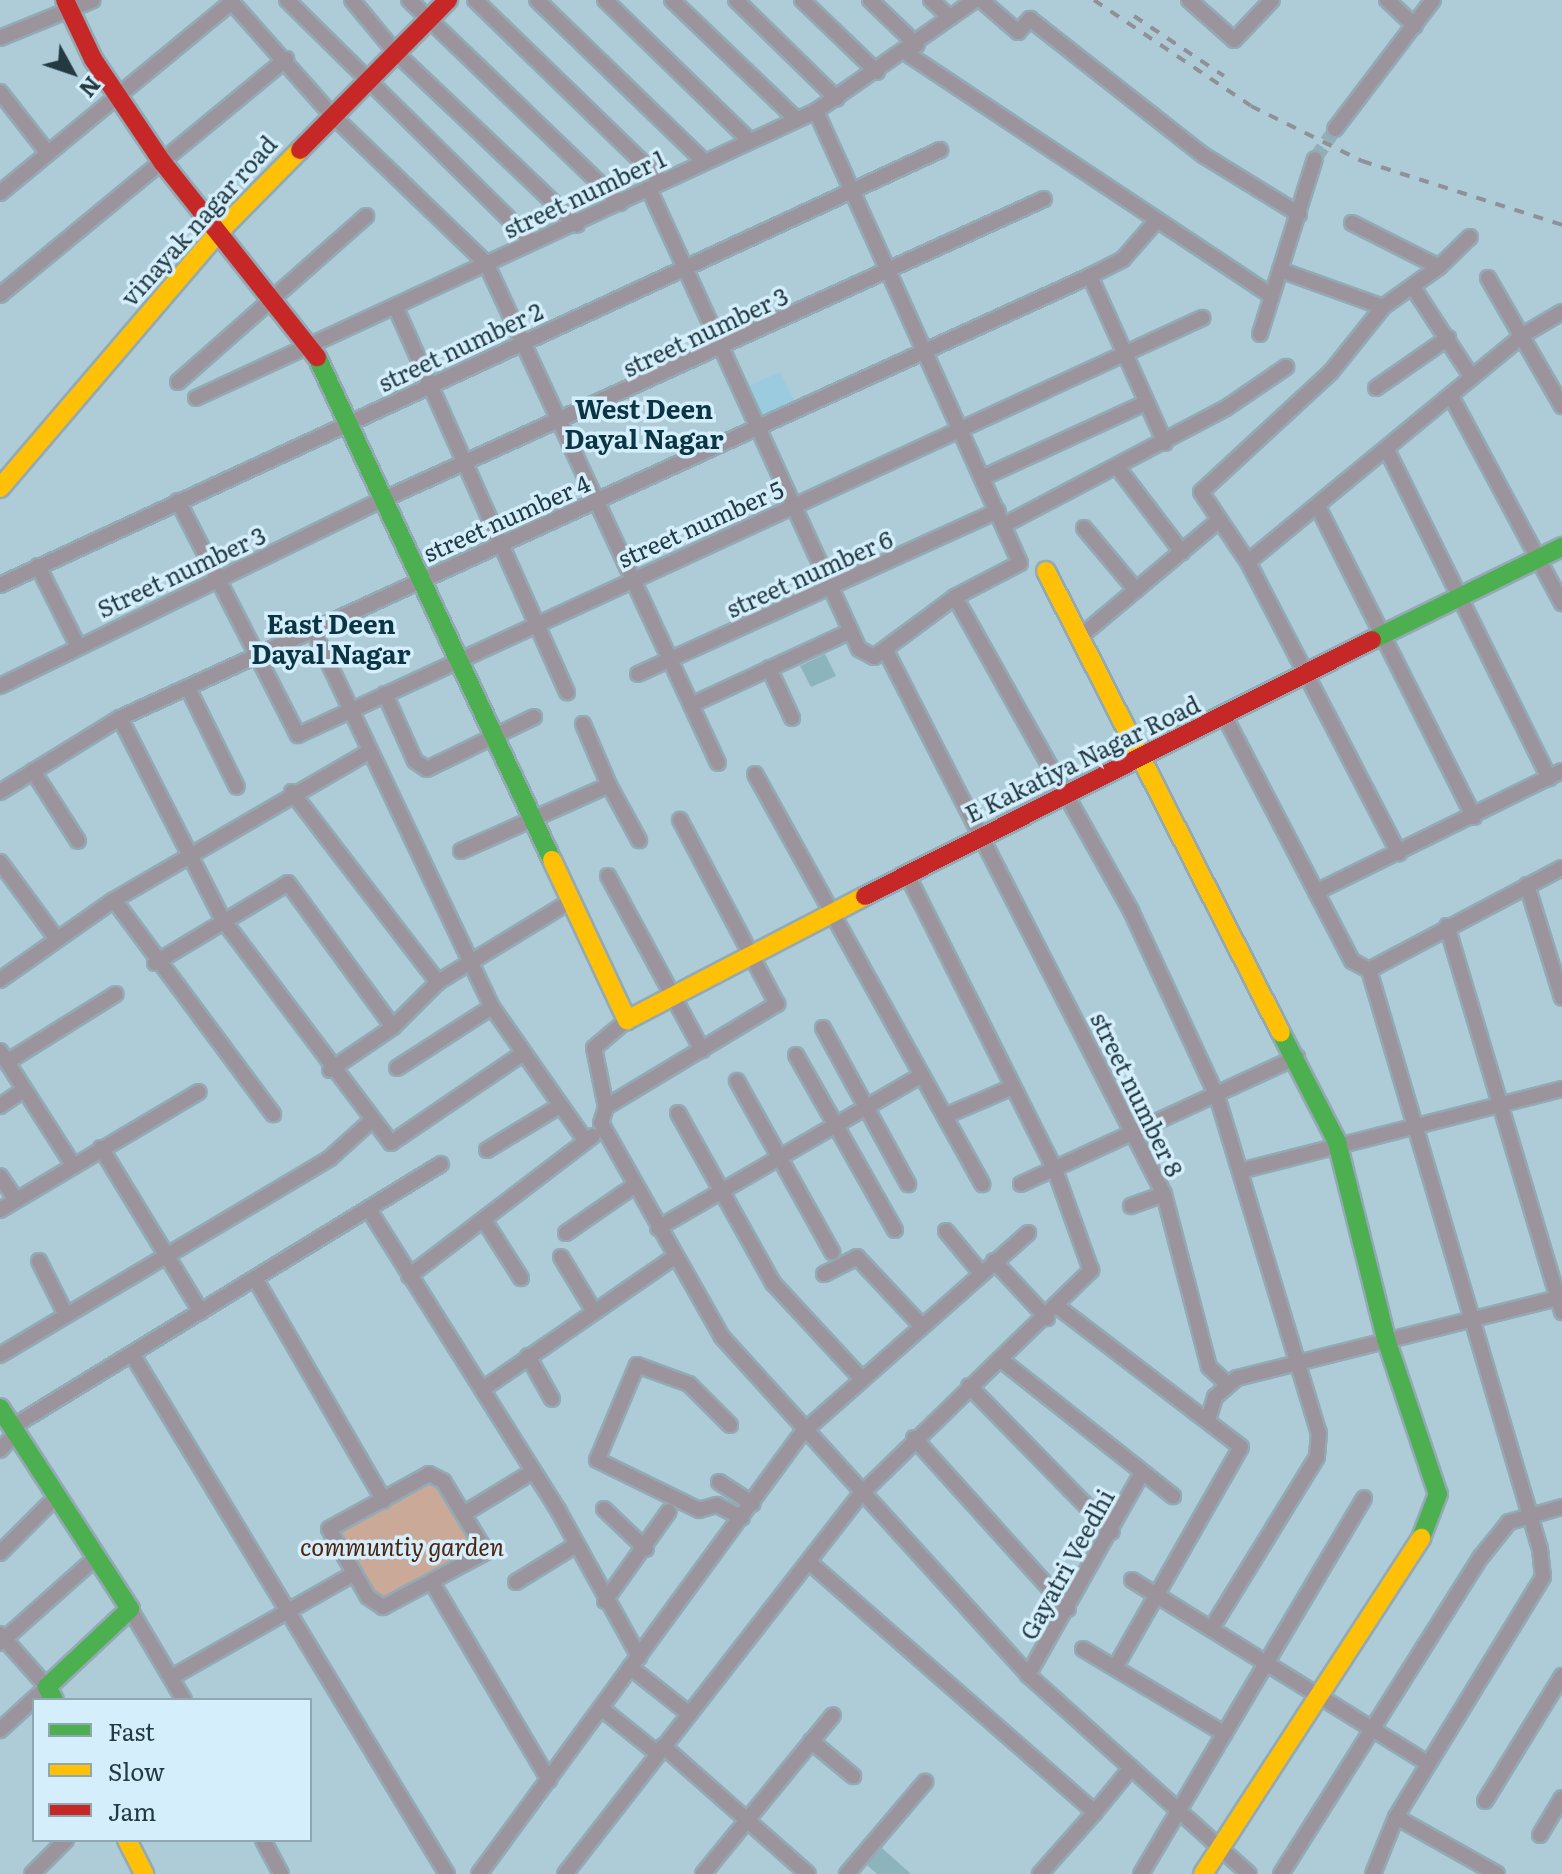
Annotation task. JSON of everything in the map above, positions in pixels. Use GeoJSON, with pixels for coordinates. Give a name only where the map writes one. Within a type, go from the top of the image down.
{"type":"FeatureCollection","features":[{"type":"Feature","properties":{"kind":"street"},"geometry":{"type":"LineString","coordinates":[[0,38],[66,4],[93,0]]}},
{"type":"Feature","properties":{"kind":"street"},"geometry":{"type":"LineString","coordinates":[[287,0],[363,83],[531,241]]}},
{"type":"Feature","properties":{"kind":"street"},"geometry":{"type":"LineString","coordinates":[[352,0],[395,52],[577,225]]}},
{"type":"Feature","properties":{"kind":"street"},"geometry":{"type":"LineString","coordinates":[[409,0],[620,203]]}},
{"type":"Feature","properties":{"kind":"street","name":"vinayak nagar road"},"geometry":{"type":"LineString","coordinates":[[0,488],[6,467],[219,232],[330,113],[448,0]]}},
{"type":"Feature","properties":{"kind":"street"},"geometry":{"type":"LineString","coordinates":[[475,0],[655,185],[865,657],[886,651],[955,597],[1020,563],[816,111]]}},
{"type":"Feature","properties":{"kind":"street"},"geometry":{"type":"LineString","coordinates":[[537,0],[704,161]]}},
{"type":"Feature","properties":{"kind":"street"},"geometry":{"type":"LineString","coordinates":[[605,0],[750,141]]}},
{"type":"Feature","properties":{"kind":"street"},"geometry":{"type":"LineString","coordinates":[[672,0],[796,119]]}},
{"type":"Feature","properties":{"kind":"street"},"geometry":{"type":"LineString","coordinates":[[736,0],[837,99]]}},
{"type":"Feature","properties":{"kind":"street"},"geometry":{"type":"LineString","coordinates":[[802,0],[877,72]]}},
{"type":"Feature","properties":{"kind":"street"},"geometry":{"type":"LineString","coordinates":[[870,0],[912,49],[1272,296]]}},
{"type":"Feature","properties":{"kind":"street"},"geometry":{"type":"LineString","coordinates":[[931,0],[950,18]]}},
{"type":"Feature","properties":{"kind":"street","name":"street number 1"},"geometry":{"type":"LineString","coordinates":[[196,398],[531,241],[577,225],[704,161],[816,111],[912,49],[975,0]]}},
{"type":"Feature","properties":{"kind":"street"},"geometry":{"type":"LineString","coordinates":[[981,0],[1018,32],[1030,19],[1203,155],[1299,214]]}},
{"type":"Feature","properties":{"kind":"street"},"geometry":{"type":"LineString","coordinates":[[1189,0],[1234,40],[1272,0]]}},
{"type":"Feature","properties":{"kind":"street"},"geometry":{"type":"LineString","coordinates":[[1387,0],[1415,26]]}},
{"type":"Feature","properties":{"kind":"street"},"geometry":{"type":"LineString","coordinates":[[1335,129],[1433,0]]}},
{"type":"Feature","properties":{"kind":"street"},"geometry":{"type":"LineString","coordinates":[[0,193],[231,1],[286,59],[330,113],[486,263],[527,338],[718,763]]}},
{"type":"Feature","properties":{"kind":"street"},"geometry":{"type":"LineString","coordinates":[[66,4],[117,94],[163,163],[311,344],[569,902],[627,1020],[594,1048],[606,1107],[603,1129],[722,1337],[802,1433],[862,1493],[1028,1675],[1249,1874]]}},
{"type":"Feature","properties":{"kind":"street"},"geometry":{"type":"LineString","coordinates":[[0,295],[286,59]]}},
{"type":"Feature","properties":{"kind":"street"},"geometry":{"type":"LineString","coordinates":[[0,92],[47,152]]}},
{"type":"Feature","properties":{"kind":"street","name":"street number 2"},"geometry":{"type":"LineString","coordinates":[[0,585],[527,338],[690,269],[940,150]]}},
{"type":"Feature","properties":{"kind":"street"},"geometry":{"type":"LineString","coordinates":[[1260,334],[1315,159]]}},
{"type":"Feature","properties":{"kind":"street","name":"street number 3"},"geometry":{"type":"LineString","coordinates":[[382,500],[726,347],[1044,199]]}},
{"type":"Feature","properties":{"kind":"street"},"geometry":{"type":"LineString","coordinates":[[178,382],[366,216]]}},
{"type":"Feature","properties":{"kind":"street","name":"street number 4"},"geometry":{"type":"LineString","coordinates":[[0,792],[120,718],[1090,276],[1123,259],[1157,220]]}},
{"type":"Feature","properties":{"kind":"street"},"geometry":{"type":"LineString","coordinates":[[1352,223],[1439,267]]}},
{"type":"Feature","properties":{"kind":"street"},"geometry":{"type":"LineString","coordinates":[[1399,853],[1248,562],[1201,492],[1331,372],[1383,307],[1414,289],[1470,237]]}},
{"type":"Feature","properties":{"kind":"street"},"geometry":{"type":"LineString","coordinates":[[1280,270],[1383,307]]}},
{"type":"Feature","properties":{"kind":"street"},"geometry":{"type":"LineString","coordinates":[[1090,276],[1123,356],[1165,443]]}},
{"type":"Feature","properties":{"kind":"street"},"geometry":{"type":"LineString","coordinates":[[1488,278],[1562,406]]}},
{"type":"Feature","properties":{"kind":"street"},"geometry":{"type":"LineString","coordinates":[[1414,289],[1471,376]]}},
{"type":"Feature","properties":{"kind":"street"},"geometry":{"type":"LineString","coordinates":[[395,306],[567,692]]}},
{"type":"Feature","properties":{"kind":"street"},"geometry":{"type":"LineString","coordinates":[[1248,562],[1388,452],[1452,398],[1471,376],[1523,335],[1562,312]]}},
{"type":"Feature","properties":{"kind":"street","name":"street number 5"},"geometry":{"type":"LineString","coordinates":[[256,656],[298,735],[455,658],[1202,318]]}},
{"type":"Feature","properties":{"kind":"street"},"geometry":{"type":"LineString","coordinates":[[1376,388],[1448,338]]}},
{"type":"Feature","properties":{"kind":"street"},"geometry":{"type":"LineString","coordinates":[[1004,525],[1165,443],[1286,367]]}},
{"type":"Feature","properties":{"kind":"street"},"geometry":{"type":"LineString","coordinates":[[1452,398],[1562,603]]}},
{"type":"Feature","properties":{"kind":"street"},"geometry":{"type":"LineString","coordinates":[[982,478],[1145,403]]}},
{"type":"Feature","properties":{"kind":"street"},"geometry":{"type":"LineString","coordinates":[[1316,892],[1474,817],[1555,774],[1388,452]]}},
{"type":"Feature","properties":{"kind":"street"},"geometry":{"type":"LineString","coordinates":[[1118,468],[1182,552]]}},
{"type":"Feature","properties":{"kind":"street","name":"Street number 3"},"geometry":{"type":"LineString","coordinates":[[0,686],[77,644],[382,500]]}},
{"type":"Feature","properties":{"kind":"street"},"geometry":{"type":"LineString","coordinates":[[178,501],[256,656]]}},
{"type":"Feature","properties":{"kind":"street"},"geometry":{"type":"LineString","coordinates":[[1318,507],[1474,817]]}},
{"type":"Feature","properties":{"kind":"street","name":"street number 6"},"geometry":{"type":"LineString","coordinates":[[638,674],[998,511]]}},
{"type":"Feature","properties":{"kind":"street"},"geometry":{"type":"LineString","coordinates":[[1081,636],[1219,520]]}},
{"type":"Feature","properties":{"kind":"street"},"geometry":{"type":"LineString","coordinates":[[1084,528],[1136,590]]}},
{"type":"Feature","properties":{"kind":"street","name":"E Kakatiya Nagar Road"},"geometry":{"type":"LineString","coordinates":[[627,1020],[1141,752],[1224,715],[1562,547]]}},
{"type":"Feature","properties":{"kind":"street"},"geometry":{"type":"LineString","coordinates":[[38,566],[77,644]]}},
{"type":"Feature","properties":{"kind":"street"},"geometry":{"type":"LineString","coordinates":[[1046,571],[1297,1057],[1337,1142],[1386,1339],[1438,1509],[1323,1697],[1203,1874]]}},
{"type":"Feature","properties":{"kind":"street"},"geometry":{"type":"LineString","coordinates":[[955,597],[1131,911],[1217,1096],[1244,1170],[1294,1363],[1321,1446],[1212,1628]]}},
{"type":"Feature","properties":{"kind":"street"},"geometry":{"type":"LineString","coordinates":[[313,630],[368,752],[492,1007],[556,1108],[585,1140]]}},
{"type":"Feature","properties":{"kind":"street"},"geometry":{"type":"LineString","coordinates":[[691,705],[851,631]]}},
{"type":"Feature","properties":{"kind":"street","name":"street number 8"},"geometry":{"type":"LineString","coordinates":[[886,651],[984,833],[1164,1194],[1209,1367],[1226,1383]]}},
{"type":"Feature","properties":{"kind":"street"},"geometry":{"type":"LineString","coordinates":[[769,668],[792,718]]}},
{"type":"Feature","properties":{"kind":"street"},"geometry":{"type":"LineString","coordinates":[[188,688],[237,787]]}},
{"type":"Feature","properties":{"kind":"street"},"geometry":{"type":"LineString","coordinates":[[385,694],[421,767],[493,738],[534,717]]}},
{"type":"Feature","properties":{"kind":"street"},"geometry":{"type":"LineString","coordinates":[[1224,715],[1352,961],[1369,970],[1419,1125],[1543,1577],[1396,1817],[1373,1874]]}},
{"type":"Feature","properties":{"kind":"street"},"geometry":{"type":"LineString","coordinates":[[120,718],[187,855],[223,920],[330,1070],[391,1143],[522,1054]]}},
{"type":"Feature","properties":{"kind":"street"},"geometry":{"type":"LineString","coordinates":[[583,724],[609,785],[639,840]]}},
{"type":"Feature","properties":{"kind":"street"},"geometry":{"type":"LineString","coordinates":[[0,979],[114,900],[292,792],[368,752]]}},
{"type":"Feature","properties":{"kind":"street"},"geometry":{"type":"LineString","coordinates":[[33,771],[78,841]]}},
{"type":"Feature","properties":{"kind":"street"},"geometry":{"type":"LineString","coordinates":[[755,774],[982,1184]]}},
{"type":"Feature","properties":{"kind":"street"},"geometry":{"type":"LineString","coordinates":[[461,851],[609,785]]}},
{"type":"Feature","properties":{"kind":"street"},"geometry":{"type":"LineString","coordinates":[[292,792],[438,982]]}},
{"type":"Feature","properties":{"kind":"street"},"geometry":{"type":"LineString","coordinates":[[606,1107],[777,1004],[753,953],[680,820]]}},
{"type":"Feature","properties":{"kind":"street"},"geometry":{"type":"LineString","coordinates":[[0,862],[56,938]]}},
{"type":"Feature","properties":{"kind":"street"},"geometry":{"type":"LineString","coordinates":[[1369,970],[1447,926],[1562,868]]}},
{"type":"Feature","properties":{"kind":"street"},"geometry":{"type":"LineString","coordinates":[[565,1874],[862,1493],[914,1438],[1053,1312],[1091,1270],[1055,1170],[906,873]]}},
{"type":"Feature","properties":{"kind":"street"},"geometry":{"type":"LineString","coordinates":[[608,876],[676,992],[702,1050]]}},
{"type":"Feature","properties":{"kind":"street"},"geometry":{"type":"LineString","coordinates":[[155,963],[288,883],[393,1027]]}},
{"type":"Feature","properties":{"kind":"street"},"geometry":{"type":"LineString","coordinates":[[1527,885],[1562,998]]}},
{"type":"Feature","properties":{"kind":"street"},"geometry":{"type":"LineString","coordinates":[[114,900],[155,963],[273,1114]]}},
{"type":"Feature","properties":{"kind":"street"},"geometry":{"type":"LineString","coordinates":[[330,1070],[393,1027],[438,982],[569,902]]}},
{"type":"Feature","properties":{"kind":"street"},"geometry":{"type":"LineString","coordinates":[[1208,1420],[1226,1383],[1386,1339],[1561,1302],[1447,926]]}},
{"type":"Feature","properties":{"kind":"street"},"geometry":{"type":"LineString","coordinates":[[73,1165],[4,1057],[116,994]]}},
{"type":"Feature","properties":{"kind":"street"},"geometry":{"type":"LineString","coordinates":[[397,1068],[492,1007]]}},
{"type":"Feature","properties":{"kind":"street"},"geometry":{"type":"LineString","coordinates":[[823,1028],[908,1184]]}},
{"type":"Feature","properties":{"kind":"street"},"geometry":{"type":"LineString","coordinates":[[796,1055],[895,1230]]}},
{"type":"Feature","properties":{"kind":"street"},"geometry":{"type":"LineString","coordinates":[[1021,1184],[1297,1057]]}},
{"type":"Feature","properties":{"kind":"street"},"geometry":{"type":"LineString","coordinates":[[658,1228],[922,1075]]}},
{"type":"Feature","properties":{"kind":"street"},"geometry":{"type":"LineString","coordinates":[[737,1081],[832,1252]]}},
{"type":"Feature","properties":{"kind":"street"},"geometry":{"type":"LineString","coordinates":[[945,1116],[1013,1087]]}},
{"type":"Feature","properties":{"kind":"street"},"geometry":{"type":"LineString","coordinates":[[1244,1170],[1337,1142],[1562,1089]]}},
{"type":"Feature","properties":{"kind":"street"},"geometry":{"type":"LineString","coordinates":[[0,1106],[24,1090]]}},
{"type":"Feature","properties":{"kind":"street"},"geometry":{"type":"LineString","coordinates":[[0,1210],[199,1092]]}},
{"type":"Feature","properties":{"kind":"street"},"geometry":{"type":"LineString","coordinates":[[487,1150],[556,1108]]}},
{"type":"Feature","properties":{"kind":"street"},"geometry":{"type":"LineString","coordinates":[[678,1113],[773,1283],[860,1377]]}},
{"type":"Feature","properties":{"kind":"street"},"geometry":{"type":"LineString","coordinates":[[0,1355],[166,1252],[330,1158],[372,1120]]}},
{"type":"Feature","properties":{"kind":"street"},"geometry":{"type":"LineString","coordinates":[[409,1276],[603,1129]]}},
{"type":"Feature","properties":{"kind":"street"},"geometry":{"type":"LineString","coordinates":[[101,1148],[201,1312]]}},
{"type":"Feature","properties":{"kind":"street"},"geometry":{"type":"LineString","coordinates":[[0,1450],[14,1430],[201,1312],[371,1213],[441,1164]]}},
{"type":"Feature","properties":{"kind":"street"},"geometry":{"type":"LineString","coordinates":[[0,1176],[16,1200]]}},
{"type":"Feature","properties":{"kind":"street"},"geometry":{"type":"LineString","coordinates":[[566,1233],[634,1186]]}},
{"type":"Feature","properties":{"kind":"street"},"geometry":{"type":"LineString","coordinates":[[1131,1206],[1164,1194]]}},
{"type":"Feature","properties":{"kind":"street"},"geometry":{"type":"LineString","coordinates":[[371,1213],[483,1389],[576,1545],[634,1662],[688,1713]]}},
{"type":"Feature","properties":{"kind":"street"},"geometry":{"type":"LineString","coordinates":[[484,1220],[521,1278]]}},
{"type":"Feature","properties":{"kind":"street"},"geometry":{"type":"LineString","coordinates":[[946,1231],[980,1272]]}},
{"type":"Feature","properties":{"kind":"street"},"geometry":{"type":"LineString","coordinates":[[479,1874],[753,1504],[802,1433],[919,1323],[1028,1233]]}},
{"type":"Feature","properties":{"kind":"street"},"geometry":{"type":"LineString","coordinates":[[561,1257],[592,1308]]}},
{"type":"Feature","properties":{"kind":"street"},"geometry":{"type":"LineString","coordinates":[[483,1389],[592,1308],[674,1257]]}},
{"type":"Feature","properties":{"kind":"street"},"geometry":{"type":"LineString","coordinates":[[824,1274],[857,1257],[919,1323]]}},
{"type":"Feature","properties":{"kind":"street"},"geometry":{"type":"LineString","coordinates":[[39,1261],[66,1315]]}},
{"type":"Feature","properties":{"kind":"street"},"geometry":{"type":"LineString","coordinates":[[994,1261],[1053,1312],[1233,1437],[1240,1457],[1162,1597],[1115,1668]]}},
{"type":"Feature","properties":{"kind":"street"},"geometry":{"type":"LineString","coordinates":[[256,1280],[384,1501]]}},
{"type":"Feature","properties":{"kind":"street"},"geometry":{"type":"LineString","coordinates":[[132,1354],[447,1874]]}},
{"type":"Feature","properties":{"kind":"street"},"geometry":{"type":"LineString","coordinates":[[528,1356],[552,1399]]}},
{"type":"Feature","properties":{"kind":"street"},"geometry":{"type":"LineString","coordinates":[[1000,1359],[1173,1496]]}},
{"type":"Feature","properties":{"kind":"street"},"geometry":{"type":"LineString","coordinates":[[730,1425],[689,1384],[637,1365],[597,1460],[699,1510],[717,1505],[742,1518]]}},
{"type":"Feature","properties":{"kind":"street"},"geometry":{"type":"LineString","coordinates":[[969,1386],[1112,1532]]}},
{"type":"Feature","properties":{"kind":"street"},"geometry":{"type":"LineString","coordinates":[[0,1408],[92,1561],[130,1609],[183,1698]]}},
{"type":"Feature","properties":{"kind":"street"},"geometry":{"type":"LineString","coordinates":[[914,1438],[1068,1609]]}},
{"type":"Feature","properties":{"kind":"street"},"geometry":{"type":"LineString","coordinates":[[465,1513],[532,1472]]}},
{"type":"Feature","properties":{"kind":"street","name":"Gayatri Veedhi"},"geometry":{"type":"LineString","coordinates":[[1028,1675],[1112,1532],[1142,1473]]}},
{"type":"Feature","properties":{"kind":"street"},"geometry":{"type":"LineString","coordinates":[[429,1474],[465,1513],[486,1552],[433,1584],[383,1607],[355,1573],[329,1529],[384,1501],[429,1474]]}},
{"type":"Feature","properties":{"kind":"street"},"geometry":{"type":"LineString","coordinates":[[719,1482],[753,1504]]}},
{"type":"Feature","properties":{"kind":"street"},"geometry":{"type":"LineString","coordinates":[[0,1553],[56,1497]]}},
{"type":"Feature","properties":{"kind":"street"},"geometry":{"type":"LineString","coordinates":[[1141,1874],[1176,1809],[1225,1734],[1264,1663],[1364,1498]]}},
{"type":"Feature","properties":{"kind":"street"},"geometry":{"type":"LineString","coordinates":[[1281,1874],[1481,1557],[1509,1522],[1562,1507]]}},
{"type":"Feature","properties":{"kind":"street"},"geometry":{"type":"LineString","coordinates":[[604,1509],[646,1549]]}},
{"type":"Feature","properties":{"kind":"street"},"geometry":{"type":"LineString","coordinates":[[605,1601],[646,1549],[669,1511]]}},
{"type":"Feature","properties":{"kind":"street"},"geometry":{"type":"LineString","coordinates":[[516,1582],[576,1545]]}},
{"type":"Feature","properties":{"kind":"street"},"geometry":{"type":"LineString","coordinates":[[92,1561],[1,1639],[50,1693],[130,1609]]}},
{"type":"Feature","properties":{"kind":"street"},"geometry":{"type":"LineString","coordinates":[[809,1562],[1095,1812]]}},
{"type":"Feature","properties":{"kind":"street"},"geometry":{"type":"LineString","coordinates":[[172,1677],[355,1573]]}},
{"type":"Feature","properties":{"kind":"street"},"geometry":{"type":"LineString","coordinates":[[1132,1580],[1427,1763]]}},
{"type":"Feature","properties":{"kind":"street"},"geometry":{"type":"LineString","coordinates":[[433,1584],[549,1780]]}},
{"type":"Feature","properties":{"kind":"street"},"geometry":{"type":"LineString","coordinates":[[1083,1649],[1225,1734]]}},
{"type":"Feature","properties":{"kind":"street"},"geometry":{"type":"LineString","coordinates":[[1485,1801],[1562,1676]]}},
{"type":"Feature","properties":{"kind":"street"},"geometry":{"type":"LineString","coordinates":[[0,1730],[32,1706]]}},
{"type":"Feature","properties":{"kind":"street"},"geometry":{"type":"LineString","coordinates":[[601,1708],[749,1819],[808,1874]]}},
{"type":"Feature","properties":{"kind":"street"},"geometry":{"type":"LineString","coordinates":[[703,1874],[833,1715]]}},
{"type":"Feature","properties":{"kind":"street"},"geometry":{"type":"LineString","coordinates":[[811,1741],[853,1776]]}},
{"type":"Feature","properties":{"kind":"street"},"geometry":{"type":"LineString","coordinates":[[1040,1874],[1131,1768]]}},
{"type":"Feature","properties":{"kind":"street"},"geometry":{"type":"LineString","coordinates":[[847,1874],[925,1782]]}},
{"type":"Feature","properties":{"kind":"street"},"geometry":{"type":"LineString","coordinates":[[1540,1835],[1562,1798]]}},
{"type":"Feature","properties":{"kind":"street"},"geometry":{"type":"LineString","coordinates":[[1396,1817],[1497,1874]]}},
{"type":"Feature","properties":{"kind":"street"},"geometry":{"type":"LineString","coordinates":[[32,1874],[64,1842]]}},
{"type":"Feature","properties":{"kind":"street"},"geometry":{"type":"LineString","coordinates":[[128,1842],[144,1874]]}},
{"type":"Feature","properties":{"kind":"street"},"geometry":{"type":"LineString","coordinates":[[264,1842],[281,1874]]}},
{"type":"Feature","properties":{"kind":"shaded area"},"geometry":{"type":"Polygon","coordinates":[[[780,372],[796,404],[762,419],[746,387],[780,372]]]}},
{"type":"Feature","properties":{"kind":"green space","name":"communtiy garden"},"geometry":{"type":"Polygon","coordinates":[[[434,1475],[484,1549],[383,1607],[329,1529],[434,1475]]]}},
{"type":"Feature","properties":{"kind":"building"},"geometry":{"type":"Polygon","coordinates":[[[825,654],[836,676],[811,687],[800,666],[825,654]]]}},
{"type":"Feature","properties":{"kind":"building"},"geometry":{"type":"Polygon","coordinates":[[[882,1848],[911,1874],[877,1874],[867,1865],[882,1848]]]}},
{"type":"Feature","properties":{"kind":"tunnel"},"geometry":{"type":"LineString","coordinates":[[1315,159],[1335,129]]}},
{"type":"Feature","properties":{"kind":"railway"},"geometry":{"type":"LineString","coordinates":[[1094,0],[1251,106],[1362,161],[1562,225]]}},
{"type":"Feature","properties":{"kind":"railway"},"geometry":{"type":"LineString","coordinates":[[1134,16],[1224,76]]}},
{"type":"Feature","properties":{"kind":"traffic: fast"},"geometry":{"type":"LineString","coordinates":[[317,357],[552,860]]}},
{"type":"Feature","properties":{"kind":"traffic: fast"},"geometry":{"type":"LineString","coordinates":[[1372,640],[1562,547]]}},
{"type":"Feature","properties":{"kind":"traffic: fast"},"geometry":{"type":"LineString","coordinates":[[1281,1033],[1337,1142],[1386,1339],[1438,1494],[1421,1538]]}},
{"type":"Feature","properties":{"kind":"traffic: fast"},"geometry":{"type":"LineString","coordinates":[[0,1408],[130,1609],[47,1687],[53,1698]]}},
{"type":"Feature","properties":{"kind":"traffic: slow"},"geometry":{"type":"LineString","coordinates":[[0,488],[219,232],[300,150]]}},
{"type":"Feature","properties":{"kind":"traffic: slow"},"geometry":{"type":"LineString","coordinates":[[1046,571],[1281,1033]]}},
{"type":"Feature","properties":{"kind":"traffic: slow"},"geometry":{"type":"LineString","coordinates":[[552,860],[627,1020],[865,896]]}},
{"type":"Feature","properties":{"kind":"traffic: slow"},"geometry":{"type":"LineString","coordinates":[[1203,1874],[1421,1538]]}},
{"type":"Feature","properties":{"kind":"traffic: slow"},"geometry":{"type":"LineString","coordinates":[[128,1842],[144,1874]]}},
{"type":"Feature","properties":{"kind":"traffic: jam"},"geometry":{"type":"LineString","coordinates":[[65,0],[93,59],[163,163],[317,357]]}},
{"type":"Feature","properties":{"kind":"traffic: jam"},"geometry":{"type":"LineString","coordinates":[[300,150],[448,0]]}},
{"type":"Feature","properties":{"kind":"traffic: jam"},"geometry":{"type":"LineString","coordinates":[[865,896],[1372,640]]}},
{"type":"Feature","properties":{"kind":"district","name":"West Deen Dayal Nagar"},"geometry":{"type":"Point","coordinates":[644,423]}},
{"type":"Feature","properties":{"kind":"district","name":"East Deen Dayal Nagar"},"geometry":{"type":"Point","coordinates":[331,638]}}]}
